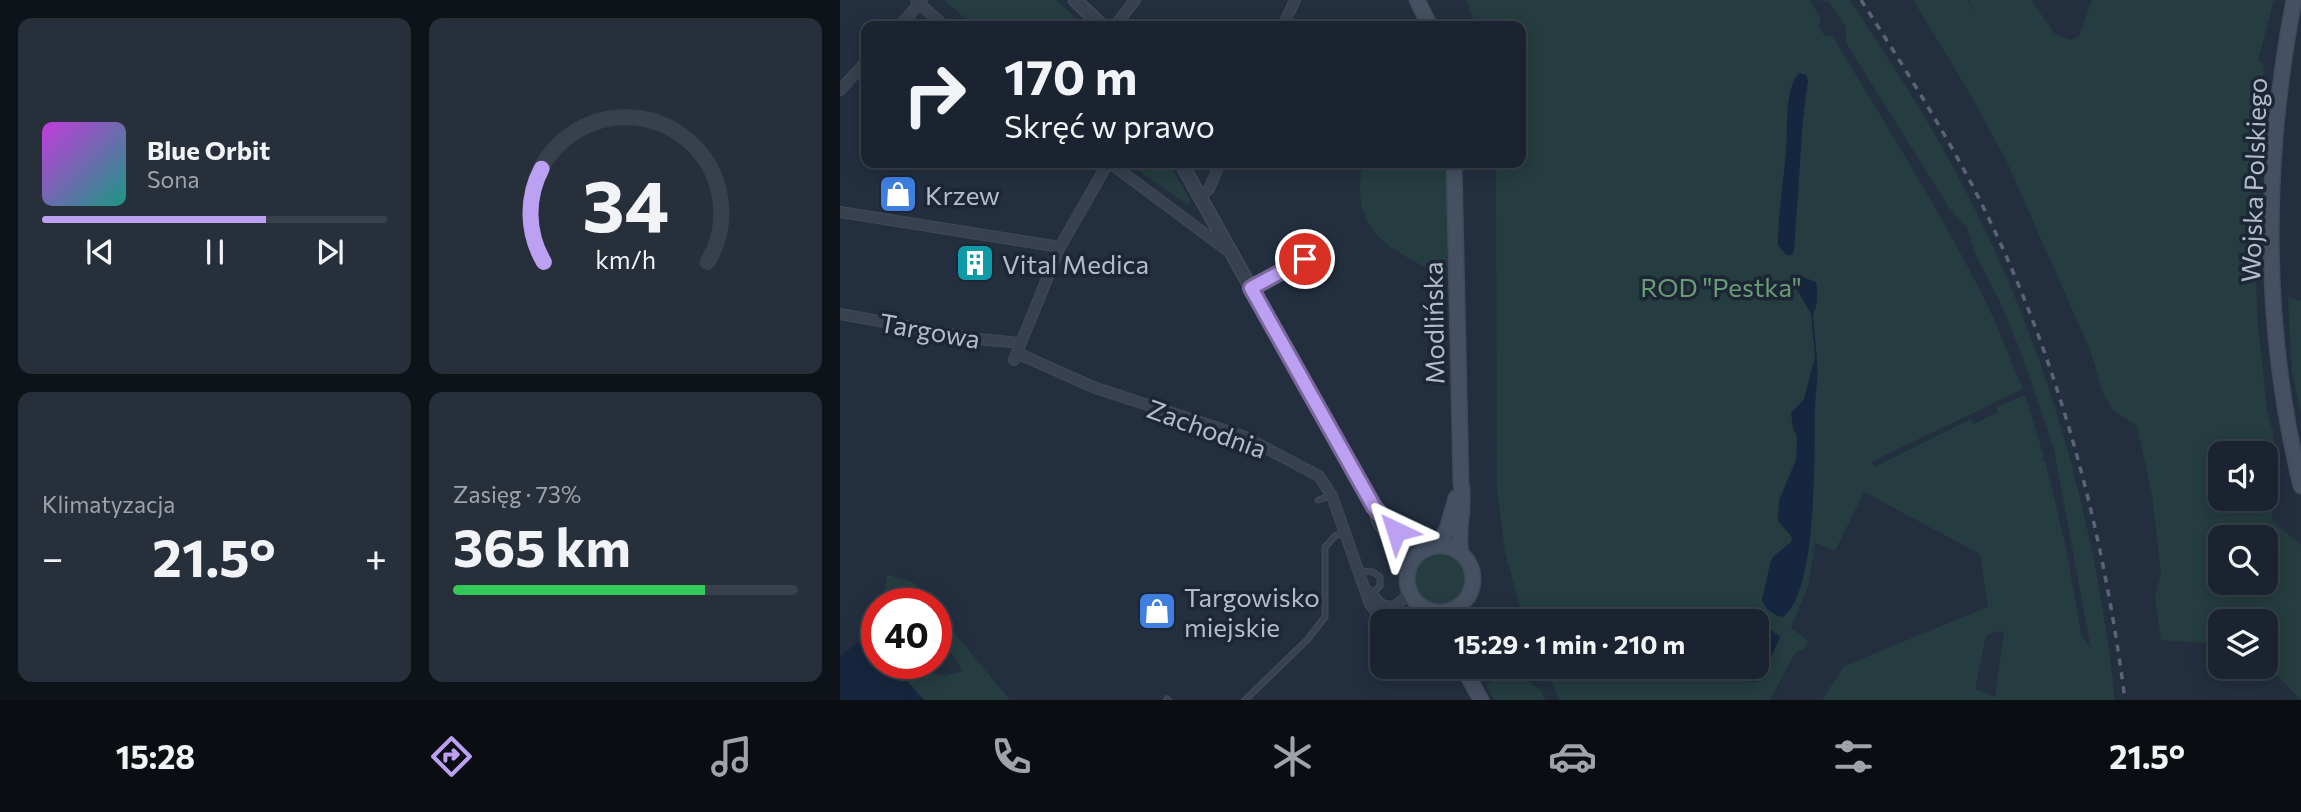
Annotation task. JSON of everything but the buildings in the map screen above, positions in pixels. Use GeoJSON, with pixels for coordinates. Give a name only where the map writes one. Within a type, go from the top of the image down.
{"type":"FeatureCollection","features":[{"type":"Feature","properties":{"kind":"main road"},"geometry":{"type":"LineString","coordinates":[[1417,0],[1428,21]]}},
{"type":"Feature","properties":{"kind":"main road","name":"Wojska Polskiego"},"geometry":{"type":"LineString","coordinates":[[2294,0],[2282,64],[2274,133],[2272,278],[2280,372],[2301,486]]}},
{"type":"Feature","properties":{"kind":"main road","name":"Modlińska"},"geometry":{"type":"LineString","coordinates":[[1454,168],[1461,483],[1464,496],[1459,532],[1461,554]]}},
{"type":"Feature","properties":{"kind":"main road","name":"Modlińska"},"geometry":{"type":"LineString","coordinates":[[1431,549],[1447,529],[1461,483]]}},
{"type":"Feature","properties":{"kind":"main road"},"geometry":{"type":"LineString","coordinates":[[1426,609],[1409,589],[1410,566],[1415,558],[1431,549],[1445,547],[1461,554],[1471,567],[1473,584],[1460,609]]}},
{"type":"Feature","properties":{"kind":"main road"},"geometry":{"type":"LineString","coordinates":[[1469,679],[1478,696]]}},
{"type":"Feature","properties":{"kind":"main road"},"geometry":{"type":"LineString","coordinates":[[1473,679],[1478,696]]}},
{"type":"Feature","properties":{"kind":"street"},"geometry":{"type":"LineString","coordinates":[[1075,0],[1097,21]]}},
{"type":"Feature","properties":{"kind":"street"},"geometry":{"type":"LineString","coordinates":[[1119,21],[1135,0]]}},
{"type":"Feature","properties":{"kind":"street"},"geometry":{"type":"LineString","coordinates":[[1285,21],[1295,0]]}},
{"type":"Feature","properties":{"kind":"street"},"geometry":{"type":"LineString","coordinates":[[904,21],[919,1],[939,21]]}},
{"type":"Feature","properties":{"kind":"street"},"geometry":{"type":"LineString","coordinates":[[840,90],[861,67]]}},
{"type":"Feature","properties":{"kind":"street"},"geometry":{"type":"LineString","coordinates":[[1018,352],[1060,247],[1106,168]]}},
{"type":"Feature","properties":{"kind":"street"},"geometry":{"type":"LineString","coordinates":[[1116,168],[1233,256]]}},
{"type":"Feature","properties":{"kind":"street"},"geometry":{"type":"LineString","coordinates":[[1184,168],[1374,507],[1379,522],[1410,566]]}},
{"type":"Feature","properties":{"kind":"street"},"geometry":{"type":"LineString","coordinates":[[1200,196],[1209,189],[1218,168]]}},
{"type":"Feature","properties":{"kind":"street"},"geometry":{"type":"LineString","coordinates":[[840,212],[1060,247]]}},
{"type":"Feature","properties":{"kind":"street"},"geometry":{"type":"LineString","coordinates":[[1180,214],[1196,219],[1210,213]]}},
{"type":"Feature","properties":{"kind":"street","name":"Targowa"},"geometry":{"type":"LineString","coordinates":[[840,314],[977,339],[1018,352]]}},
{"type":"Feature","properties":{"kind":"street","name":"Zachodnia"},"geometry":{"type":"LineString","coordinates":[[1018,352],[1093,387],[1245,438],[1318,476],[1332,496],[1374,609]]}},
{"type":"Feature","properties":{"kind":"street"},"geometry":{"type":"LineString","coordinates":[[1374,507],[1408,542],[1431,549]]}},
{"type":"Feature","properties":{"kind":"street"},"geometry":{"type":"LineString","coordinates":[[1369,592],[1383,606],[1394,607],[1406,597],[1409,589]]}},
{"type":"Feature","properties":{"kind":"street","name":"Zachodnia"},"geometry":{"type":"LineString","coordinates":[[1417,609],[1421,606]]}},
{"type":"Feature","properties":{"kind":"street"},"geometry":{"type":"LineString","coordinates":[[1465,679],[1478,696]]}},
{"type":"Feature","properties":{"kind":"lane"},"geometry":{"type":"LineString","coordinates":[[1251,288],[1305,259]]}},
{"type":"Feature","properties":{"kind":"lane"},"geometry":{"type":"LineString","coordinates":[[1318,500],[1332,496]]}},
{"type":"Feature","properties":{"kind":"lane"},"geometry":{"type":"LineString","coordinates":[[1245,700],[1307,640],[1325,617],[1325,547],[1335,536],[1345,531]]}},
{"type":"Feature","properties":{"kind":"lane"},"geometry":{"type":"LineString","coordinates":[[1360,571],[1373,572],[1380,577],[1380,586],[1369,592]]}},
{"type":"Feature","properties":{"kind":"green space"},"geometry":{"type":"Polygon","coordinates":[[[944,0],[1056,0],[1079,21],[968,21],[944,0]]]}},
{"type":"Feature","properties":{"kind":"green space","name":"ROD \"Pestka\""},"geometry":{"type":"Polygon","coordinates":[[[1466,0],[1809,0],[1821,18],[1819,26],[1824,35],[1832,36],[1949,233],[1985,300],[2023,389],[1871,462],[1875,467],[1971,419],[1974,424],[1998,412],[1996,407],[2025,395],[2044,457],[2041,460],[2045,460],[2066,548],[2081,634],[2091,649],[2054,449],[2022,355],[2000,302],[1975,253],[1967,227],[1950,209],[1846,43],[1846,27],[1829,2],[1817,0],[1850,0],[1916,103],[1953,167],[1985,230],[2039,359],[2079,493],[2106,630],[2115,700],[1822,700],[1844,666],[1988,607],[1980,554],[1864,492],[1835,551],[1815,543],[1808,585],[1791,628],[1809,641],[1804,649],[1795,653],[1770,700],[1560,700],[1549,679],[1769,679],[1769,609],[1521,609],[1505,552],[1497,490],[1496,168],[1526,168],[1526,21],[1474,21],[1466,0]],[[2004,632],[1986,635],[1975,689],[1995,697],[2004,632]]]}},
{"type":"Feature","properties":{"kind":"green space"},"geometry":{"type":"Polygon","coordinates":[[[1913,0],[1967,0],[1976,14],[1969,0],[2031,0],[2055,34],[2070,40],[2079,36],[2092,0],[2274,0],[2258,60],[2264,66],[2254,241],[2258,325],[2267,410],[2274,441],[2208,441],[2208,511],[2271,511],[2273,522],[2277,525],[2208,525],[2208,595],[2278,595],[2278,526],[2301,545],[2301,700],[2278,676],[2278,609],[2208,609],[2208,643],[2161,640],[2155,598],[2161,573],[2152,494],[2137,426],[2113,410],[2102,391],[2091,352],[2006,160],[1969,92],[1913,0]]]}},
{"type":"Feature","properties":{"kind":"green space"},"geometry":{"type":"Polygon","coordinates":[[[1135,168],[1172,168],[1191,202],[1188,205],[1135,168]]]}},
{"type":"Feature","properties":{"kind":"green space"},"geometry":{"type":"Polygon","coordinates":[[[1362,168],[1447,168],[1447,279],[1409,258],[1379,237],[1362,208],[1360,188],[1362,168]]]}},
{"type":"Feature","properties":{"kind":"green space"},"geometry":{"type":"Polygon","coordinates":[[[2288,297],[2301,301],[2301,412],[2292,372],[2288,297]]]}},
{"type":"Feature","properties":{"kind":"green space"},"geometry":{"type":"Polygon","coordinates":[[[1440,554],[1458,561],[1465,579],[1458,597],[1440,604],[1422,597],[1415,579],[1422,561],[1440,554]]]}},
{"type":"Feature","properties":{"kind":"green space"},"geometry":{"type":"Polygon","coordinates":[[[887,575],[913,582],[918,588],[885,588],[887,575]]]}},
{"type":"Feature","properties":{"kind":"green space"},"geometry":{"type":"Polygon","coordinates":[[[952,630],[1010,700],[924,700],[905,679],[952,679],[952,674],[963,671],[952,655],[952,630]]]}},
{"type":"Feature","properties":{"kind":"green space"},"geometry":{"type":"Polygon","coordinates":[[[1494,679],[1525,679],[1540,690],[1546,700],[1494,700],[1486,685],[1494,679]]]}},
{"type":"Feature","properties":{"kind":"water"},"geometry":{"type":"Polygon","coordinates":[[[1799,73],[1806,75],[1808,80],[1794,251],[1792,255],[1786,255],[1778,245],[1779,222],[1789,100],[1794,80],[1799,73]]]}},
{"type":"Feature","properties":{"kind":"water"},"geometry":{"type":"Polygon","coordinates":[[[1797,275],[1816,282],[1817,303],[1813,314],[1818,374],[1814,487],[1808,552],[1803,580],[1794,603],[1783,617],[1770,611],[1762,600],[1773,557],[1791,542],[1792,537],[1778,521],[1779,500],[1796,460],[1797,436],[1791,413],[1804,399],[1815,357],[1811,314],[1790,277],[1797,275]]]}},
{"type":"Feature","properties":{"kind":"water"},"geometry":{"type":"Polygon","coordinates":[[[1769,629],[1780,637],[1769,662],[1769,629]]]}},
{"type":"Feature","properties":{"kind":"water"},"geometry":{"type":"Polygon","coordinates":[[[861,642],[861,679],[905,679],[924,700],[840,700],[840,656],[861,642]]]}},
{"type":"Feature","properties":{"kind":"railway"},"geometry":{"type":"LineString","coordinates":[[1861,0],[1931,112],[1970,181],[2027,305],[2071,434],[2088,499],[2103,565],[2125,700]]}},
{"type":"Feature","properties":{"kind":"place","name":"Krzew"},"geometry":{"type":"Point","coordinates":[898,194]}},
{"type":"Feature","properties":{"kind":"place","name":"Vital Medica"},"geometry":{"type":"Point","coordinates":[975,263]}},
{"type":"Feature","properties":{"kind":"place","name":"Targowisko miejskie"},"geometry":{"type":"Point","coordinates":[1157,611]}},
{"type":"Feature","properties":{"kind":"route"},"geometry":{"type":"LineString","coordinates":[[1305,259],[1251,288],[1374,507],[1396,531]]}}]}
